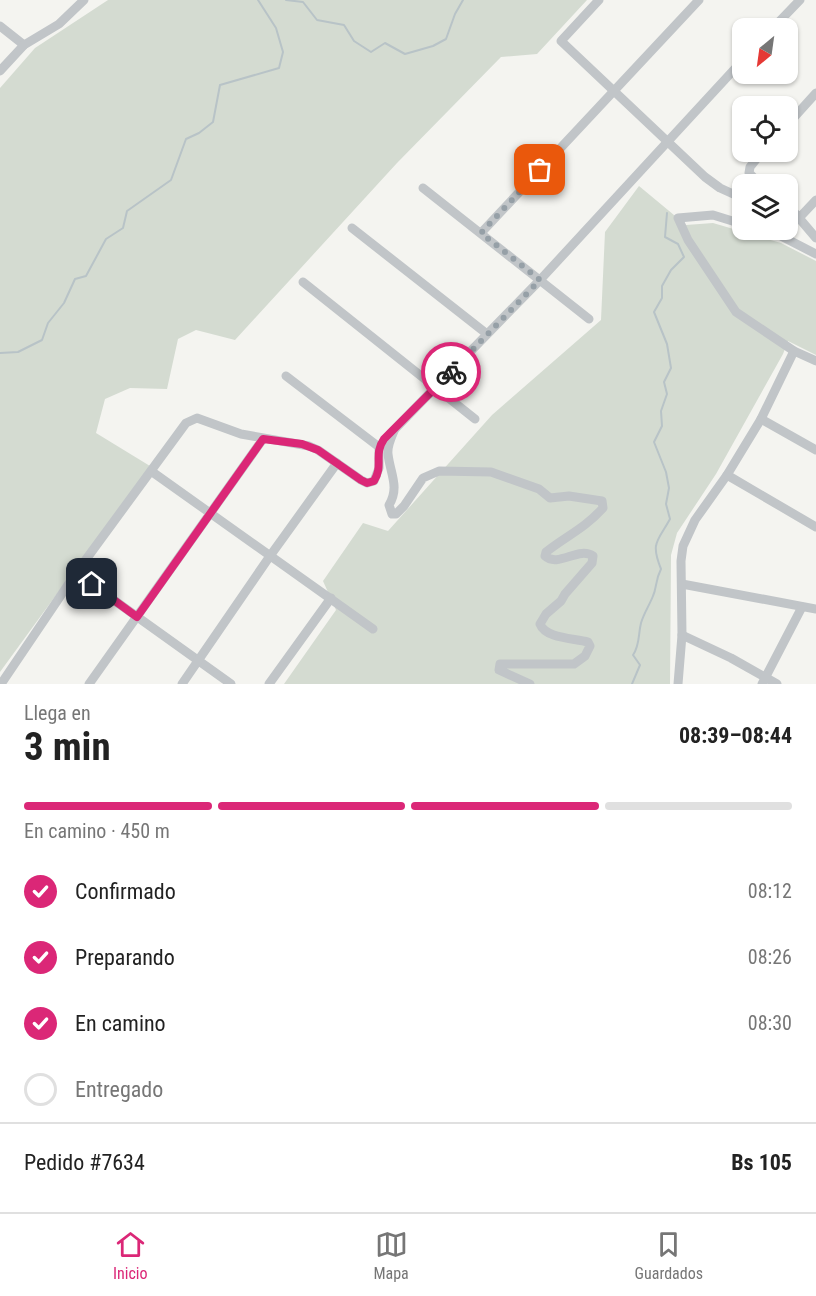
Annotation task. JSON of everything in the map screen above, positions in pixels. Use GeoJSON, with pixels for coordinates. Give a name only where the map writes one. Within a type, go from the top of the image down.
{"type":"FeatureCollection","features":[{"type":"Feature","properties":{"kind":"street"},"geometry":{"type":"LineString","coordinates":[[0,71],[24,45],[58,24],[84,0]]}},
{"type":"Feature","properties":{"kind":"street"},"geometry":{"type":"LineString","coordinates":[[599,0],[561,40],[705,177],[732,193]]}},
{"type":"Feature","properties":{"kind":"street"},"geometry":{"type":"LineString","coordinates":[[481,233],[699,0]]}},
{"type":"Feature","properties":{"kind":"street"},"geometry":{"type":"LineString","coordinates":[[783,18],[800,0]]}},
{"type":"Feature","properties":{"kind":"street"},"geometry":{"type":"LineString","coordinates":[[0,26],[24,45]]}},
{"type":"Feature","properties":{"kind":"street"},"geometry":{"type":"LineString","coordinates":[[7,682],[76,573],[186,423],[197,418],[242,434],[309,446],[367,483],[374,481],[379,468],[379,447],[540,280],[732,72]]}},
{"type":"Feature","properties":{"kind":"street"},"geometry":{"type":"LineString","coordinates":[[798,113],[816,93]]}},
{"type":"Feature","properties":{"kind":"street"},"geometry":{"type":"LineString","coordinates":[[423,188],[590,319]]}},
{"type":"Feature","properties":{"kind":"street"},"geometry":{"type":"LineString","coordinates":[[816,200],[799,218],[816,238]]}},
{"type":"Feature","properties":{"kind":"street"},"geometry":{"type":"LineString","coordinates":[[732,221],[713,215],[678,218],[688,240],[736,312],[794,351],[816,361]]}},
{"type":"Feature","properties":{"kind":"street"},"geometry":{"type":"LineString","coordinates":[[351,228],[487,334]]}},
{"type":"Feature","properties":{"kind":"street"},"geometry":{"type":"LineString","coordinates":[[789,240],[816,254]]}},
{"type":"Feature","properties":{"kind":"street"},"geometry":{"type":"LineString","coordinates":[[303,282],[475,419]]}},
{"type":"Feature","properties":{"kind":"street"},"geometry":{"type":"LineString","coordinates":[[678,684],[682,635],[681,561],[683,546],[695,520],[727,475],[761,418],[794,351]]}},
{"type":"Feature","properties":{"kind":"street"},"geometry":{"type":"LineString","coordinates":[[286,376],[379,447]]}},
{"type":"Feature","properties":{"kind":"street"},"geometry":{"type":"LineString","coordinates":[[761,418],[816,450]]}},
{"type":"Feature","properties":{"kind":"street"},"geometry":{"type":"LineString","coordinates":[[394,431],[387,453],[395,485],[389,505],[392,514],[396,514],[404,506],[423,478],[439,471],[491,472],[539,489],[550,498],[569,496],[602,501],[603,508],[593,518],[573,535],[546,552],[545,556],[552,560],[583,553],[593,556],[592,563],[561,601],[546,614],[540,624],[544,631],[588,642],[589,650],[574,664],[500,664],[499,670],[503,674],[530,684]]}},
{"type":"Feature","properties":{"kind":"street"},"geometry":{"type":"LineString","coordinates":[[89,684],[263,439]]}},
{"type":"Feature","properties":{"kind":"street"},"geometry":{"type":"LineString","coordinates":[[182,684],[337,463]]}},
{"type":"Feature","properties":{"kind":"street"},"geometry":{"type":"LineString","coordinates":[[151,471],[373,629]]}},
{"type":"Feature","properties":{"kind":"street"},"geometry":{"type":"LineString","coordinates":[[727,475],[816,527]]}},
{"type":"Feature","properties":{"kind":"street"},"geometry":{"type":"LineString","coordinates":[[76,573],[231,684]]}},
{"type":"Feature","properties":{"kind":"street"},"geometry":{"type":"LineString","coordinates":[[682,584],[816,609]]}},
{"type":"Feature","properties":{"kind":"street"},"geometry":{"type":"LineString","coordinates":[[269,684],[331,598]]}},
{"type":"Feature","properties":{"kind":"street"},"geometry":{"type":"LineString","coordinates":[[764,681],[802,607]]}},
{"type":"Feature","properties":{"kind":"street"},"geometry":{"type":"LineString","coordinates":[[682,635],[731,658],[764,681],[777,684]]}},
{"type":"Feature","properties":{"kind":"shaded area"},"geometry":{"type":"Polygon","coordinates":[[[108,0],[587,0],[537,54],[501,57],[397,163],[235,340],[196,330],[178,339],[167,389],[130,388],[105,399],[96,433],[150,466],[0,672],[0,88],[35,48],[108,0]]]}},
{"type":"Feature","properties":{"kind":"shaded area"},"geometry":{"type":"Polygon","coordinates":[[[639,186],[686,225],[713,223],[732,229],[732,240],[771,240],[816,261],[816,355],[788,341],[716,474],[677,533],[671,555],[670,684],[284,684],[336,610],[323,581],[363,523],[388,531],[492,415],[601,320],[605,232],[639,186]]]}},
{"type":"Feature","properties":{"kind":"waterway"},"geometry":{"type":"LineString","coordinates":[[0,353],[18,352],[42,340],[48,323],[64,303],[75,279],[86,276],[106,239],[123,228],[127,211],[171,180],[186,139],[199,133],[213,122],[220,85],[279,68],[283,52],[276,28],[258,0]]}},
{"type":"Feature","properties":{"kind":"waterway"},"geometry":{"type":"LineString","coordinates":[[286,0],[303,2],[317,20],[344,25],[354,41],[371,52],[385,43],[405,54],[433,46],[446,39],[463,0]]}},
{"type":"Feature","properties":{"kind":"waterway"},"geometry":{"type":"LineString","coordinates":[[632,684],[640,665],[633,655],[638,644],[641,623],[661,569],[656,553],[657,542],[670,519],[666,504],[669,488],[666,472],[654,442],[662,426],[661,411],[667,394],[664,382],[671,368],[667,344],[654,312],[662,298],[662,286],[671,270],[684,257],[678,244],[665,237],[667,213]]}},
{"type":"Feature","properties":{"kind":"way so far"},"geometry":{"type":"LineString","coordinates":[[451,372],[540,280],[481,233],[540,170]]}},
{"type":"Feature","properties":{"kind":"route"},"geometry":{"type":"LineString","coordinates":[[92,584],[137,617],[263,439],[309,446],[361,480],[367,483],[374,481],[378,476],[379,447],[384,439],[451,372]]}}]}
